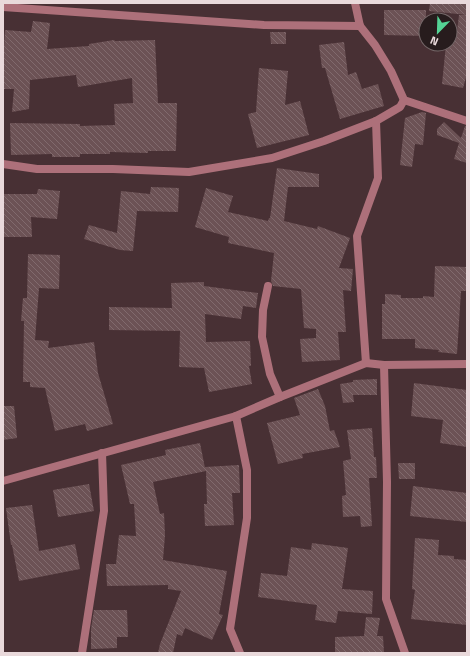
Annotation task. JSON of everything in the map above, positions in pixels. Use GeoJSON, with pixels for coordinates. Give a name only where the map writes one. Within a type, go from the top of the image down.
{"type":"FeatureCollection","features":[{"type":"Feature","properties":{"kind":"street"},"geometry":{"type":"LineString","coordinates":[[356,3],[360,26],[375,45],[391,71],[404,100],[467,122]]}},
{"type":"Feature","properties":{"kind":"street"},"geometry":{"type":"LineString","coordinates":[[3,7],[264,25],[360,26]]}},
{"type":"Feature","properties":{"kind":"street"},"geometry":{"type":"LineString","coordinates":[[3,164],[37,169],[113,169],[189,172],[272,158],[324,141],[376,121],[400,106],[404,100]]}},
{"type":"Feature","properties":{"kind":"street"},"geometry":{"type":"LineString","coordinates":[[366,363],[357,236],[378,178],[376,121]]}},
{"type":"Feature","properties":{"kind":"street"},"geometry":{"type":"LineString","coordinates":[[268,286],[263,310],[262,338],[270,374],[280,397]]}},
{"type":"Feature","properties":{"kind":"street"},"geometry":{"type":"LineString","coordinates":[[3,481],[236,416],[366,363],[384,365],[467,364]]}},
{"type":"Feature","properties":{"kind":"street"},"geometry":{"type":"LineString","coordinates":[[384,365],[387,482],[386,599],[405,653]]}},
{"type":"Feature","properties":{"kind":"street"},"geometry":{"type":"LineString","coordinates":[[236,416],[247,470],[247,518],[230,629],[240,653]]}},
{"type":"Feature","properties":{"kind":"street"},"geometry":{"type":"LineString","coordinates":[[82,653],[104,512],[102,453]]}},
{"type":"Feature","properties":{"kind":"building"},"geometry":{"type":"Polygon","coordinates":[[[430,3],[467,3],[467,15],[458,14],[458,12],[429,11],[430,3]]]}},
{"type":"Feature","properties":{"kind":"building"},"geometry":{"type":"Polygon","coordinates":[[[384,10],[426,10],[426,12],[418,12],[418,36],[384,35],[384,10]]]}},
{"type":"Feature","properties":{"kind":"building"},"geometry":{"type":"Polygon","coordinates":[[[459,15],[467,15],[467,74],[463,88],[442,84],[445,52],[458,52],[459,15]]]}},
{"type":"Feature","properties":{"kind":"building"},"geometry":{"type":"Polygon","coordinates":[[[33,21],[50,23],[47,49],[89,46],[89,44],[114,40],[155,40],[158,103],[177,103],[176,151],[148,151],[148,153],[110,152],[110,154],[80,154],[80,157],[52,157],[52,154],[11,155],[10,123],[80,124],[80,126],[115,125],[114,104],[133,103],[132,78],[78,87],[76,75],[30,80],[29,109],[12,112],[14,89],[3,89],[5,30],[31,32],[33,21]]]}},
{"type":"Feature","properties":{"kind":"building"},"geometry":{"type":"Polygon","coordinates":[[[270,32],[286,32],[286,44],[271,44],[270,32]]]}},
{"type":"Feature","properties":{"kind":"building"},"geometry":{"type":"Polygon","coordinates":[[[344,42],[348,75],[356,72],[362,89],[378,84],[384,106],[340,119],[325,68],[322,68],[319,45],[344,42]]]}},
{"type":"Feature","properties":{"kind":"building"},"geometry":{"type":"Polygon","coordinates":[[[259,68],[288,71],[285,105],[300,101],[309,135],[257,148],[248,114],[256,112],[259,68]]]}},
{"type":"Feature","properties":{"kind":"building"},"geometry":{"type":"Polygon","coordinates":[[[422,112],[426,113],[423,145],[415,144],[412,167],[400,165],[405,118],[422,112]]]}},
{"type":"Feature","properties":{"kind":"building"},"geometry":{"type":"Polygon","coordinates":[[[444,122],[461,138],[465,126],[467,126],[467,163],[454,159],[459,143],[437,135],[437,129],[444,122]]]}},
{"type":"Feature","properties":{"kind":"building"},"geometry":{"type":"Polygon","coordinates":[[[277,168],[319,174],[319,187],[288,187],[284,221],[317,229],[318,226],[350,238],[339,268],[353,269],[351,291],[343,290],[346,332],[338,332],[340,360],[302,362],[300,339],[316,338],[316,329],[304,328],[301,289],[273,286],[271,281],[274,253],[228,243],[229,237],[195,227],[206,188],[233,196],[228,212],[268,221],[270,218],[277,168]]]}},
{"type":"Feature","properties":{"kind":"building"},"geometry":{"type":"Polygon","coordinates":[[[151,187],[179,188],[178,212],[137,211],[133,251],[120,250],[84,239],[89,225],[117,233],[121,191],[150,194],[151,187]]]}},
{"type":"Feature","properties":{"kind":"building"},"geometry":{"type":"Polygon","coordinates":[[[38,189],[60,191],[57,219],[31,217],[32,237],[3,237],[3,194],[37,194],[38,189]]]}},
{"type":"Feature","properties":{"kind":"building"},"geometry":{"type":"Polygon","coordinates":[[[28,254],[60,255],[59,289],[39,288],[35,340],[49,341],[48,348],[94,342],[98,373],[113,424],[87,431],[85,424],[55,431],[45,388],[30,387],[30,382],[23,382],[24,321],[21,321],[23,298],[27,298],[28,254]]]}},
{"type":"Feature","properties":{"kind":"building"},"geometry":{"type":"Polygon","coordinates":[[[435,266],[467,267],[467,291],[461,291],[457,354],[438,352],[439,350],[415,348],[415,339],[382,339],[382,304],[385,304],[385,294],[401,295],[401,298],[423,298],[423,296],[434,297],[435,266]]]}},
{"type":"Feature","properties":{"kind":"building"},"geometry":{"type":"Polygon","coordinates":[[[204,282],[204,286],[258,293],[256,308],[243,306],[241,319],[205,314],[206,342],[250,341],[251,366],[249,366],[252,384],[209,392],[204,368],[179,367],[180,331],[109,330],[109,307],[172,308],[171,283],[204,282]]]}},
{"type":"Feature","properties":{"kind":"building"},"geometry":{"type":"Polygon","coordinates":[[[377,379],[377,395],[353,395],[354,402],[343,403],[340,384],[353,382],[353,380],[377,379]]]}},
{"type":"Feature","properties":{"kind":"building"},"geometry":{"type":"Polygon","coordinates":[[[414,383],[467,390],[467,447],[440,443],[443,420],[411,416],[414,383]]]}},
{"type":"Feature","properties":{"kind":"building"},"geometry":{"type":"Polygon","coordinates":[[[318,389],[325,406],[330,431],[334,430],[340,447],[302,454],[303,458],[278,464],[267,423],[300,415],[294,398],[318,389]]]}},
{"type":"Feature","properties":{"kind":"building"},"geometry":{"type":"Polygon","coordinates":[[[3,406],[14,406],[17,438],[3,440],[3,406]]]}},
{"type":"Feature","properties":{"kind":"building"},"geometry":{"type":"Polygon","coordinates":[[[372,428],[377,478],[369,478],[372,526],[361,527],[360,516],[343,517],[342,496],[346,495],[343,461],[351,459],[347,430],[372,428]]]}},
{"type":"Feature","properties":{"kind":"building"},"geometry":{"type":"Polygon","coordinates":[[[200,443],[205,468],[239,465],[240,493],[232,493],[234,525],[205,526],[204,504],[207,504],[206,471],[153,482],[160,514],[164,513],[165,535],[163,560],[227,571],[219,614],[223,615],[212,640],[185,628],[182,636],[177,634],[173,653],[158,653],[160,644],[181,591],[168,589],[168,585],[107,586],[106,564],[116,564],[119,535],[136,536],[134,504],[130,504],[121,465],[166,455],[165,450],[200,443]]]}},
{"type":"Feature","properties":{"kind":"building"},"geometry":{"type":"Polygon","coordinates":[[[398,463],[415,463],[415,479],[399,479],[398,463]]]}},
{"type":"Feature","properties":{"kind":"building"},"geometry":{"type":"Polygon","coordinates":[[[89,484],[94,511],[58,517],[53,490],[89,484]]]}},
{"type":"Feature","properties":{"kind":"building"},"geometry":{"type":"Polygon","coordinates":[[[413,486],[467,493],[467,522],[410,516],[413,486]]]}},
{"type":"Feature","properties":{"kind":"building"},"geometry":{"type":"Polygon","coordinates":[[[32,505],[39,551],[75,544],[80,569],[19,581],[11,545],[6,508],[32,505]]]}},
{"type":"Feature","properties":{"kind":"building"},"geometry":{"type":"Polygon","coordinates":[[[415,538],[439,540],[438,555],[454,556],[454,559],[467,560],[467,625],[411,619],[415,590],[412,589],[415,538]]]}},
{"type":"Feature","properties":{"kind":"building"},"geometry":{"type":"Polygon","coordinates":[[[312,543],[348,548],[342,589],[373,591],[372,614],[338,611],[336,623],[315,620],[317,605],[258,597],[261,573],[287,576],[291,547],[311,550],[312,543]]]}},
{"type":"Feature","properties":{"kind":"building"},"geometry":{"type":"Polygon","coordinates":[[[94,610],[127,610],[128,637],[117,637],[117,648],[91,649],[91,629],[94,610]]]}},
{"type":"Feature","properties":{"kind":"building"},"geometry":{"type":"Polygon","coordinates":[[[366,617],[380,618],[377,636],[383,636],[384,653],[335,653],[335,637],[364,636],[366,617]]]}}]}
